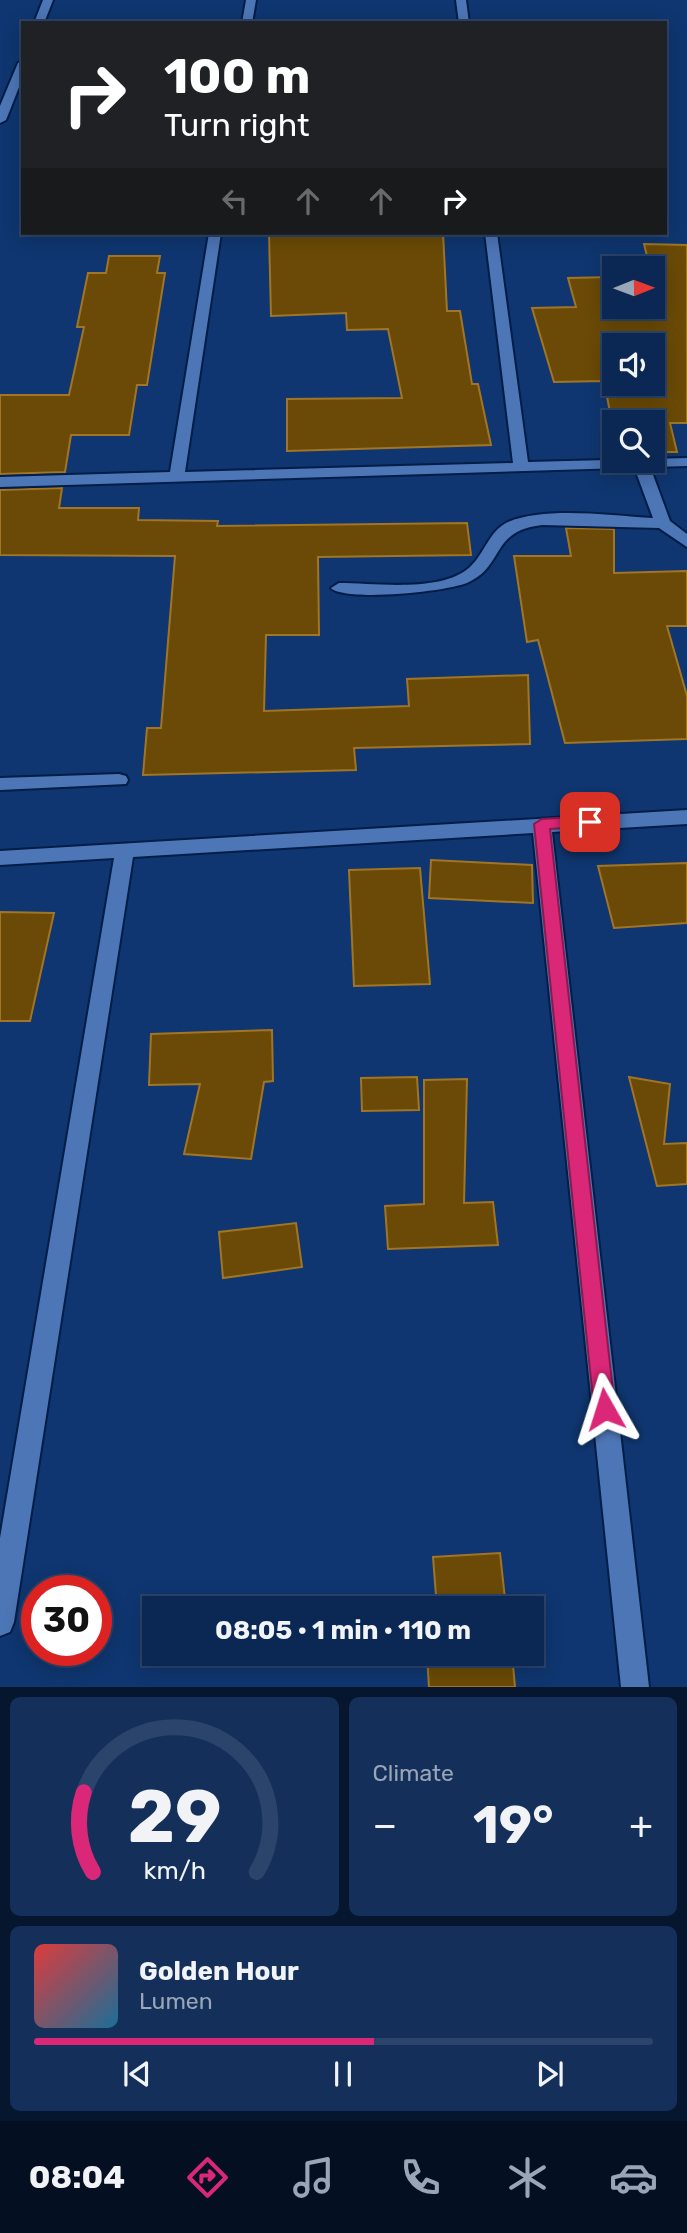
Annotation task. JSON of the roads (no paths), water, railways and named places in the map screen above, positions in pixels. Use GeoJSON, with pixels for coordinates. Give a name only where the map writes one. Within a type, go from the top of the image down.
{"type":"FeatureCollection","features":[{"type":"Feature","properties":{"kind":"street"},"geometry":{"type":"LineString","coordinates":[[40,21],[48,0]]}},
{"type":"Feature","properties":{"kind":"street"},"geometry":{"type":"LineString","coordinates":[[247,21],[251,0]]}},
{"type":"Feature","properties":{"kind":"street"},"geometry":{"type":"LineString","coordinates":[[461,0],[464,21]]}},
{"type":"Feature","properties":{"kind":"street"},"geometry":{"type":"LineString","coordinates":[[0,120],[21,68]]}},
{"type":"Feature","properties":{"kind":"street"},"geometry":{"type":"LineString","coordinates":[[177,478],[215,235]]}},
{"type":"Feature","properties":{"kind":"street"},"geometry":{"type":"LineString","coordinates":[[491,235],[521,466]]}},
{"type":"Feature","properties":{"kind":"street"},"geometry":{"type":"LineString","coordinates":[[665,463],[687,462]]}},
{"type":"Feature","properties":{"kind":"street"},"geometry":{"type":"LineString","coordinates":[[0,482],[602,465]]}},
{"type":"Feature","properties":{"kind":"street"},"geometry":{"type":"LineString","coordinates":[[644,473],[663,523],[687,542]]}},
{"type":"Feature","properties":{"kind":"street"},"geometry":{"type":"LineString","coordinates":[[339,588],[444,586],[474,572],[493,544],[513,525],[549,520],[663,523]]}},
{"type":"Feature","properties":{"kind":"street"},"geometry":{"type":"LineString","coordinates":[[0,784],[119,780]]}},
{"type":"Feature","properties":{"kind":"street"},"geometry":{"type":"LineString","coordinates":[[0,858],[687,817]]}},
{"type":"Feature","properties":{"kind":"street"},"geometry":{"type":"LineString","coordinates":[[542,824],[635,1687]]}},
{"type":"Feature","properties":{"kind":"street"},"geometry":{"type":"LineString","coordinates":[[0,1622],[125,849]]}}]}
